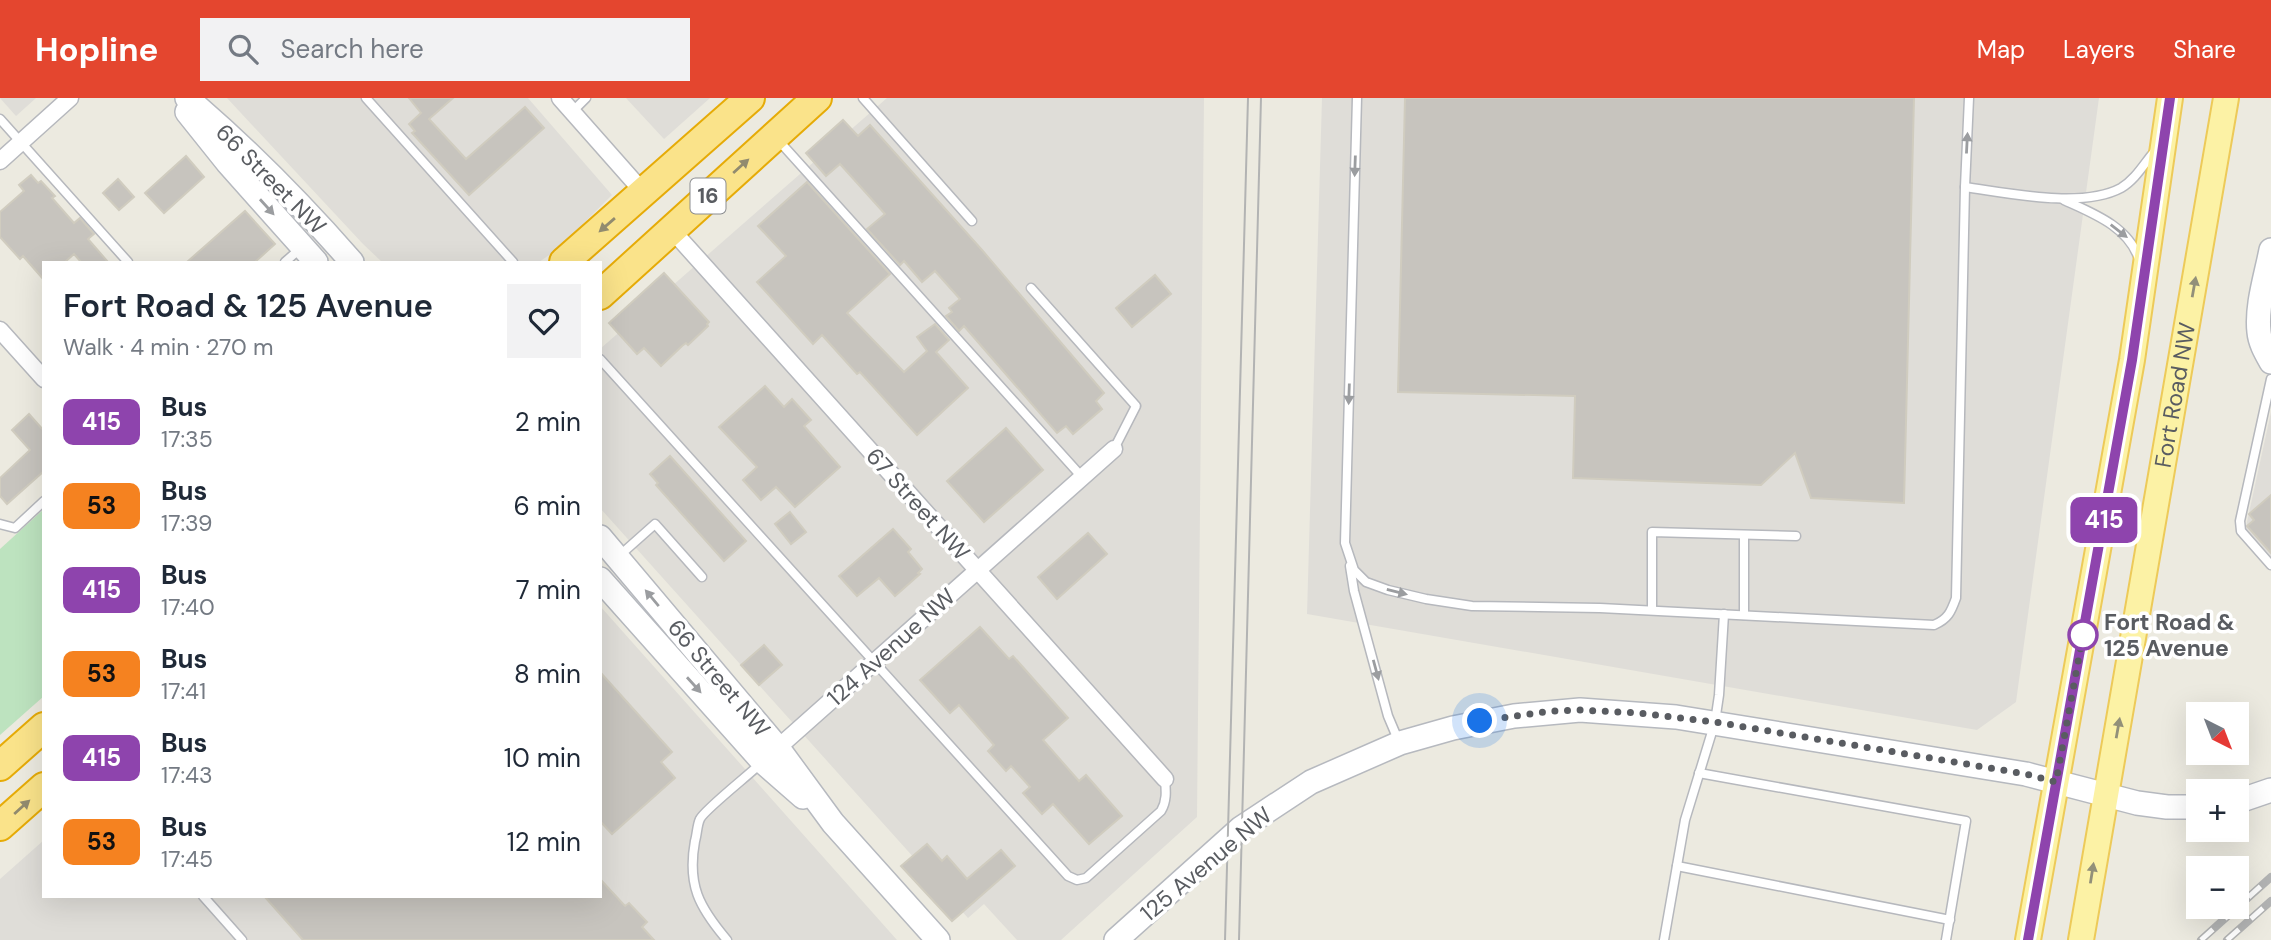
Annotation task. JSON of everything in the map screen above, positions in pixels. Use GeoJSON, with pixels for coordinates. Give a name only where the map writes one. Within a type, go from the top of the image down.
{"type":"FeatureCollection","features":[{"type":"Feature","properties":{"kind":"highway","name":"16"},"geometry":{"type":"LineString","coordinates":[[565,261],[750,98]]}},
{"type":"Feature","properties":{"kind":"highway","name":"16"},"geometry":{"type":"LineString","coordinates":[[602,293],[817,98]]}},
{"type":"Feature","properties":{"kind":"highway"},"geometry":{"type":"LineString","coordinates":[[0,766],[42,729]]}},
{"type":"Feature","properties":{"kind":"highway"},"geometry":{"type":"LineString","coordinates":[[0,826],[42,789]]}},
{"type":"Feature","properties":{"kind":"main road","name":"Fort Road NW"},"geometry":{"type":"LineString","coordinates":[[2028,940],[2122,420],[2170,98]]}},
{"type":"Feature","properties":{"kind":"main road","name":"Fort Road NW"},"geometry":{"type":"LineString","coordinates":[[2081,940],[2226,98]]}},
{"type":"Feature","properties":{"kind":"street"},"geometry":{"type":"LineString","coordinates":[[0,162],[71,98]]}},
{"type":"Feature","properties":{"kind":"street","name":"66 Street NW"},"geometry":{"type":"LineString","coordinates":[[177,98],[301,257]]}},
{"type":"Feature","properties":{"kind":"street","name":"66 Street NW"},"geometry":{"type":"LineString","coordinates":[[187,98],[225,130],[351,261]]}},
{"type":"Feature","properties":{"kind":"street"},"geometry":{"type":"LineString","coordinates":[[559,98],[644,192]]}},
{"type":"Feature","properties":{"kind":"street","name":"67 Street NW"},"geometry":{"type":"LineString","coordinates":[[671,229],[1165,779]]}},
{"type":"Feature","properties":{"kind":"street"},"geometry":{"type":"LineString","coordinates":[[2268,356],[2259,333],[2271,250]]}},
{"type":"Feature","properties":{"kind":"street"},"geometry":{"type":"LineString","coordinates":[[0,330],[42,377]]}},
{"type":"Feature","properties":{"kind":"street","name":"124 Avenue NW"},"geometry":{"type":"LineString","coordinates":[[771,755],[1114,449]]}},
{"type":"Feature","properties":{"kind":"street","name":"66 Street NW"},"geometry":{"type":"LineString","coordinates":[[602,539],[771,755]]}},
{"type":"Feature","properties":{"kind":"street","name":"66 Street NW"},"geometry":{"type":"LineString","coordinates":[[602,581],[771,755],[938,940]]}},
{"type":"Feature","properties":{"kind":"street","name":"125 Avenue NW"},"geometry":{"type":"LineString","coordinates":[[1116,940],[1216,849],[1280,801],[1311,782],[1400,743],[1480,721],[1552,711],[1611,710],[1715,722],[2026,774],[2105,796],[2167,807],[2186,807]]}},
{"type":"Feature","properties":{"kind":"street"},"geometry":{"type":"LineString","coordinates":[[2249,798],[2271,790]]}},
{"type":"Feature","properties":{"kind":"lane"},"geometry":{"type":"LineString","coordinates":[[366,98],[512,261]]}},
{"type":"Feature","properties":{"kind":"lane"},"geometry":{"type":"LineString","coordinates":[[572,112],[586,98]]}},
{"type":"Feature","properties":{"kind":"lane"},"geometry":{"type":"LineString","coordinates":[[863,98],[972,221]]}},
{"type":"Feature","properties":{"kind":"lane"},"geometry":{"type":"LineString","coordinates":[[1357,98],[1345,524],[1354,591],[1388,716],[1400,743]]}},
{"type":"Feature","properties":{"kind":"lane"},"geometry":{"type":"LineString","coordinates":[[1348,556],[1354,570],[1366,582],[1426,599],[1472,606],[1652,610],[1934,625],[1945,620],[1956,598],[1969,98]]}},
{"type":"Feature","properties":{"kind":"lane"},"geometry":{"type":"LineString","coordinates":[[0,120],[127,261]]}},
{"type":"Feature","properties":{"kind":"lane"},"geometry":{"type":"LineString","coordinates":[[775,136],[1082,477]]}},
{"type":"Feature","properties":{"kind":"lane"},"geometry":{"type":"LineString","coordinates":[[1965,187],[2064,200],[2110,193],[2136,175],[2164,139]]}},
{"type":"Feature","properties":{"kind":"lane"},"geometry":{"type":"LineString","coordinates":[[2064,200],[2097,215],[2129,239],[2135,247],[2144,286]]}},
{"type":"Feature","properties":{"kind":"lane"},"geometry":{"type":"LineString","coordinates":[[1031,288],[1136,406],[1114,449]]}},
{"type":"Feature","properties":{"kind":"lane"},"geometry":{"type":"LineString","coordinates":[[602,361],[1068,876],[1077,880],[1086,878],[1161,811],[1166,795],[1165,779]]}},
{"type":"Feature","properties":{"kind":"lane"},"geometry":{"type":"LineString","coordinates":[[2271,379],[2241,531],[2271,565]]}},
{"type":"Feature","properties":{"kind":"lane"},"geometry":{"type":"LineString","coordinates":[[0,524],[15,528],[42,503]]}},
{"type":"Feature","properties":{"kind":"lane"},"geometry":{"type":"LineString","coordinates":[[618,557],[655,524],[702,577]]}},
{"type":"Feature","properties":{"kind":"lane"},"geometry":{"type":"LineString","coordinates":[[1652,610],[1652,533],[1796,536]]}},
{"type":"Feature","properties":{"kind":"lane"},"geometry":{"type":"LineString","coordinates":[[1744,535],[1744,615]]}},
{"type":"Feature","properties":{"kind":"lane"},"geometry":{"type":"LineString","coordinates":[[1664,940],[1685,820],[1715,722],[1724,614]]}},
{"type":"Feature","properties":{"kind":"lane"},"geometry":{"type":"LineString","coordinates":[[727,940],[709,918],[693,881],[692,863],[700,818],[771,755]]}},
{"type":"Feature","properties":{"kind":"lane"},"geometry":{"type":"LineString","coordinates":[[1699,773],[1966,821],[1946,940]]}},
{"type":"Feature","properties":{"kind":"lane"},"geometry":{"type":"LineString","coordinates":[[1677,866],[1950,920]]}},
{"type":"Feature","properties":{"kind":"lane"},"geometry":{"type":"LineString","coordinates":[[205,898],[242,940]]}},
{"type":"Feature","properties":{"kind":"shaded area"},"geometry":{"type":"Polygon","coordinates":[[[0,98],[36,98],[16,116],[0,98]]]}},
{"type":"Feature","properties":{"kind":"shaded area"},"geometry":{"type":"Polygon","coordinates":[[[227,98],[528,98],[612,195],[558,249],[540,261],[381,261],[227,98]]]}},
{"type":"Feature","properties":{"kind":"shaded area"},"geometry":{"type":"Polygon","coordinates":[[[626,98],[710,98],[664,139],[626,98]]]}},
{"type":"Feature","properties":{"kind":"shaded area"},"geometry":{"type":"Polygon","coordinates":[[[887,98],[1204,98],[1197,817],[1061,940],[1017,940],[984,904],[968,918],[602,510],[602,347],[887,98]]]}},
{"type":"Feature","properties":{"kind":"shaded area"},"geometry":{"type":"Polygon","coordinates":[[[1322,98],[2099,98],[2016,702],[1977,730],[1307,614],[1322,98]]]}},
{"type":"Feature","properties":{"kind":"shaded area"},"geometry":{"type":"Polygon","coordinates":[[[2271,412],[2271,558],[2245,531],[2271,412]]]}},
{"type":"Feature","properties":{"kind":"shaded area"},"geometry":{"type":"Polygon","coordinates":[[[602,608],[897,940],[0,940],[0,879],[42,842],[42,898],[602,898],[602,608]]]}},
{"type":"Feature","properties":{"kind":"green space"},"geometry":{"type":"Polygon","coordinates":[[[42,511],[42,698],[0,735],[0,549],[42,511]]]}},
{"type":"Feature","properties":{"kind":"building"},"geometry":{"type":"Polygon","coordinates":[[[409,98],[453,98],[429,119],[466,159],[525,107],[544,128],[469,195],[412,133],[415,131],[409,124],[421,113],[409,98]]]}},
{"type":"Feature","properties":{"kind":"building"},"geometry":{"type":"Polygon","coordinates":[[[1405,98],[1914,98],[1904,503],[1811,498],[1795,453],[1761,485],[1573,478],[1575,396],[1398,392],[1405,98]]]}},
{"type":"Feature","properties":{"kind":"building"},"geometry":{"type":"Polygon","coordinates":[[[843,120],[858,136],[870,125],[982,250],[1104,393],[1096,401],[1102,409],[1073,434],[1066,426],[1057,433],[964,326],[959,331],[946,316],[952,312],[949,308],[960,299],[935,271],[922,282],[904,261],[900,265],[867,229],[885,214],[840,164],[826,176],[806,153],[843,120]]]}},
{"type":"Feature","properties":{"kind":"building"},"geometry":{"type":"Polygon","coordinates":[[[186,156],[204,177],[164,213],[145,193],[186,156]]]}},
{"type":"Feature","properties":{"kind":"building"},"geometry":{"type":"Polygon","coordinates":[[[31,175],[38,183],[41,181],[74,223],[80,218],[94,234],[88,239],[107,261],[80,261],[74,254],[66,261],[42,261],[42,278],[23,256],[20,259],[0,237],[0,212],[24,191],[19,185],[31,175]]]}},
{"type":"Feature","properties":{"kind":"building"},"geometry":{"type":"Polygon","coordinates":[[[118,179],[134,197],[119,210],[103,193],[118,179]]]}},
{"type":"Feature","properties":{"kind":"building"},"geometry":{"type":"Polygon","coordinates":[[[807,182],[890,274],[847,313],[904,372],[927,351],[917,337],[935,324],[949,340],[936,352],[968,388],[917,435],[822,335],[813,344],[757,282],[786,256],[758,226],[807,182]]]}},
{"type":"Feature","properties":{"kind":"building"},"geometry":{"type":"Polygon","coordinates":[[[245,211],[275,244],[256,261],[188,261],[245,211]]]}},
{"type":"Feature","properties":{"kind":"building"},"geometry":{"type":"Polygon","coordinates":[[[664,273],[709,322],[688,345],[686,343],[682,346],[661,366],[644,348],[637,354],[609,323],[664,273]]]}},
{"type":"Feature","properties":{"kind":"building"},"geometry":{"type":"Polygon","coordinates":[[[1155,275],[1171,294],[1132,327],[1116,308],[1155,275]]]}},
{"type":"Feature","properties":{"kind":"building"},"geometry":{"type":"Polygon","coordinates":[[[765,386],[784,407],[792,399],[811,420],[804,426],[840,467],[795,507],[776,487],[761,500],[743,480],[757,467],[719,427],[765,386]]]}},
{"type":"Feature","properties":{"kind":"building"},"geometry":{"type":"Polygon","coordinates":[[[29,414],[42,429],[42,473],[7,504],[0,496],[0,478],[30,450],[12,430],[29,414]]]}},
{"type":"Feature","properties":{"kind":"building"},"geometry":{"type":"Polygon","coordinates":[[[1006,428],[1043,470],[984,522],[947,481],[1006,428]]]}},
{"type":"Feature","properties":{"kind":"building"},"geometry":{"type":"Polygon","coordinates":[[[670,456],[746,541],[724,561],[656,485],[658,483],[650,474],[670,456]]]}},
{"type":"Feature","properties":{"kind":"building"},"geometry":{"type":"Polygon","coordinates":[[[2271,495],[2271,553],[2247,526],[2254,520],[2249,514],[2271,495]]]}},
{"type":"Feature","properties":{"kind":"building"},"geometry":{"type":"Polygon","coordinates":[[[790,512],[806,532],[791,544],[775,524],[790,512]]]}},
{"type":"Feature","properties":{"kind":"building"},"geometry":{"type":"Polygon","coordinates":[[[893,529],[911,549],[908,552],[922,569],[918,573],[920,574],[895,596],[879,578],[857,596],[839,576],[893,529]]]}},
{"type":"Feature","properties":{"kind":"building"},"geometry":{"type":"Polygon","coordinates":[[[1088,533],[1107,554],[1057,599],[1038,577],[1088,533]]]}},
{"type":"Feature","properties":{"kind":"building"},"geometry":{"type":"Polygon","coordinates":[[[980,627],[1009,659],[1013,656],[1068,718],[1043,740],[1079,781],[1086,775],[1122,816],[1089,844],[1053,804],[1042,814],[1023,793],[1030,787],[1011,766],[1006,771],[988,751],[994,745],[959,705],[950,713],[920,680],[980,627]]]}},
{"type":"Feature","properties":{"kind":"building"},"geometry":{"type":"Polygon","coordinates":[[[764,645],[782,665],[759,685],[741,665],[764,645]]]}},
{"type":"Feature","properties":{"kind":"building"},"geometry":{"type":"Polygon","coordinates":[[[602,674],[672,752],[661,762],[675,778],[612,834],[602,823],[602,674]]]}},
{"type":"Feature","properties":{"kind":"building"},"geometry":{"type":"Polygon","coordinates":[[[927,844],[942,861],[947,856],[967,879],[1001,850],[1015,866],[952,921],[901,866],[927,844]]]}},
{"type":"Feature","properties":{"kind":"building"},"geometry":{"type":"Polygon","coordinates":[[[602,881],[625,906],[629,903],[647,922],[642,927],[654,940],[303,940],[266,898],[602,898],[602,881]]]}},
{"type":"Feature","properties":{"kind":"tram line"},"geometry":{"type":"LineString","coordinates":[[1225,940],[1248,98]]}},
{"type":"Feature","properties":{"kind":"tram line"},"geometry":{"type":"LineString","coordinates":[[1239,940],[1261,98]]}},
{"type":"Feature","properties":{"kind":"railway"},"geometry":{"type":"LineString","coordinates":[[2201,940],[2271,877]]}},
{"type":"Feature","properties":{"kind":"railway"},"geometry":{"type":"LineString","coordinates":[[2227,940],[2271,901]]}},
{"type":"Feature","properties":{"kind":"bus line","name":"415"},"geometry":{"type":"LineString","coordinates":[[2028,940],[2122,420],[2170,98]]}},
{"type":"Feature","properties":{"kind":"place","name":"Fort Road & 125 Avenue"},"geometry":{"type":"Point","coordinates":[2083,635]}},
{"type":"Feature","properties":{"kind":"route"},"geometry":{"type":"LineString","coordinates":[[1480,721],[1580,710],[1676,716],[2026,774],[2056,782],[2083,635]]}}]}
